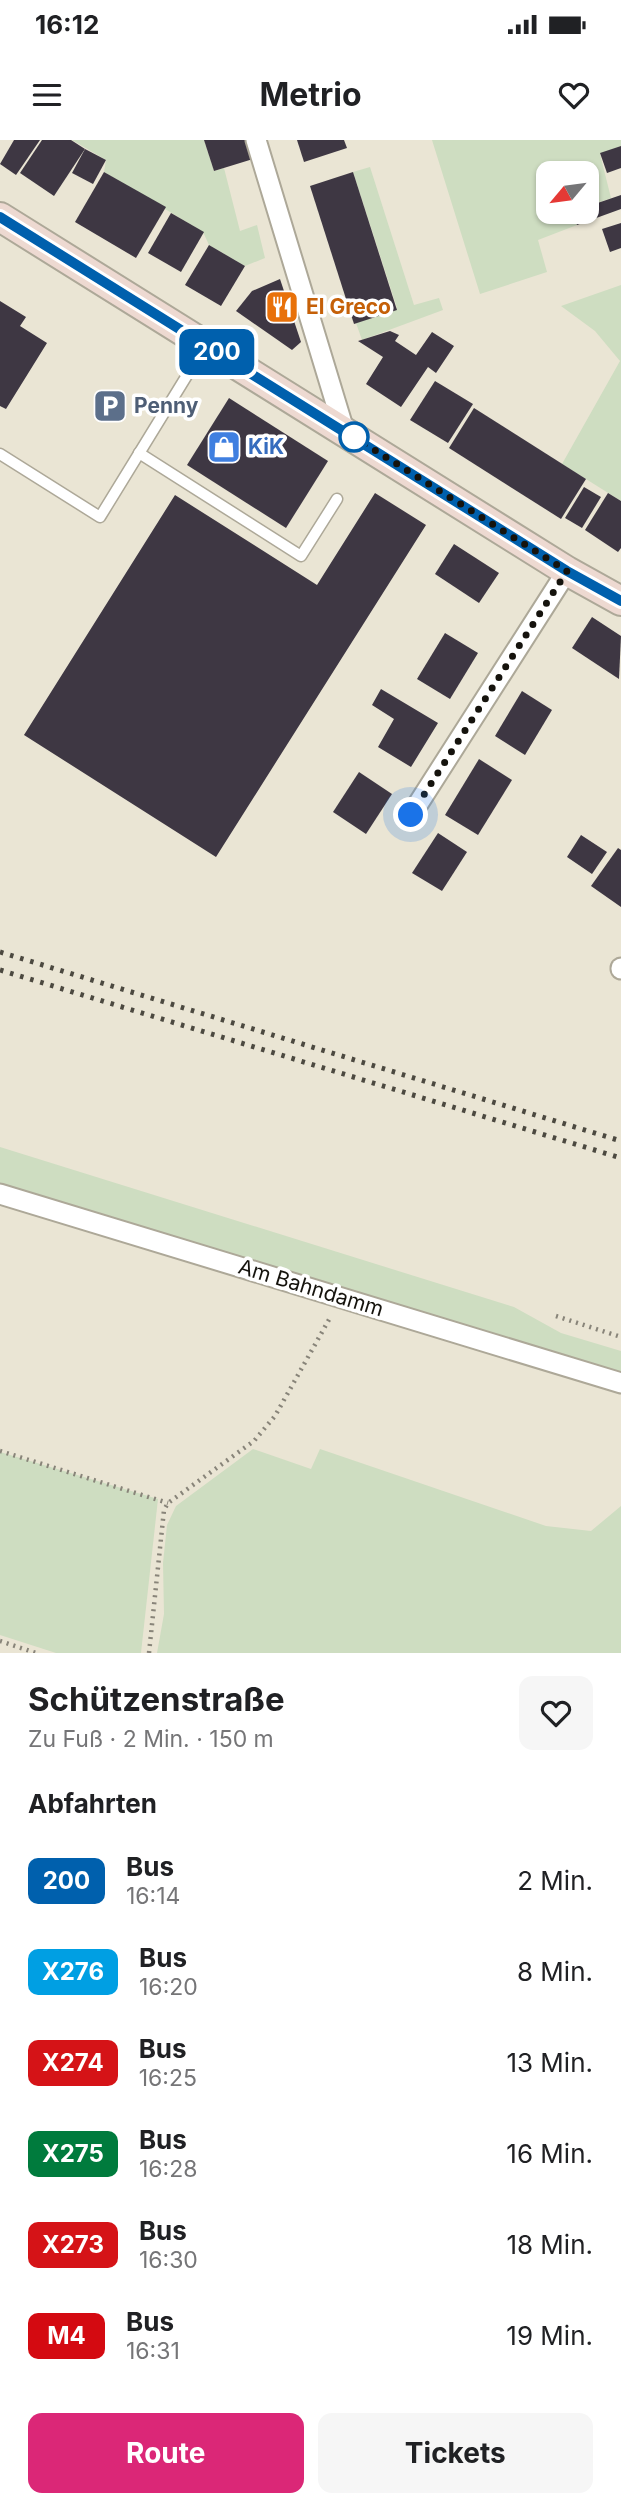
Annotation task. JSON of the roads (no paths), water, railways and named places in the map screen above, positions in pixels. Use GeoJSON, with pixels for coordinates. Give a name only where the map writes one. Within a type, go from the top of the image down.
{"type":"FeatureCollection","features":[{"type":"Feature","properties":{"kind":"main road"},"geometry":{"type":"LineString","coordinates":[[0,217],[567,571],[621,601]]}},
{"type":"Feature","properties":{"kind":"street"},"geometry":{"type":"LineString","coordinates":[[256,140],[344,430]]}},
{"type":"Feature","properties":{"kind":"street"},"geometry":{"type":"LineString","coordinates":[[411,815],[567,571]]}},
{"type":"Feature","properties":{"kind":"street","name":"Am Bahndamm"},"geometry":{"type":"LineString","coordinates":[[0,1194],[621,1383]]}},
{"type":"Feature","properties":{"kind":"lane"},"geometry":{"type":"LineString","coordinates":[[0,454],[100,517],[205,345]]}},
{"type":"Feature","properties":{"kind":"lane"},"geometry":{"type":"LineString","coordinates":[[139,453],[301,556],[337,499]]}},
{"type":"Feature","properties":{"kind":"railway"},"geometry":{"type":"LineString","coordinates":[[0,952],[621,1141]]}},
{"type":"Feature","properties":{"kind":"railway"},"geometry":{"type":"LineString","coordinates":[[0,970],[621,1158]]}},
{"type":"Feature","properties":{"kind":"place","name":"El Greco"},"geometry":{"type":"Point","coordinates":[282,307]}},
{"type":"Feature","properties":{"kind":"place","name":"Penny"},"geometry":{"type":"Point","coordinates":[110,406]}},
{"type":"Feature","properties":{"kind":"place","name":"KiK"},"geometry":{"type":"Point","coordinates":[224,447]}}]}
